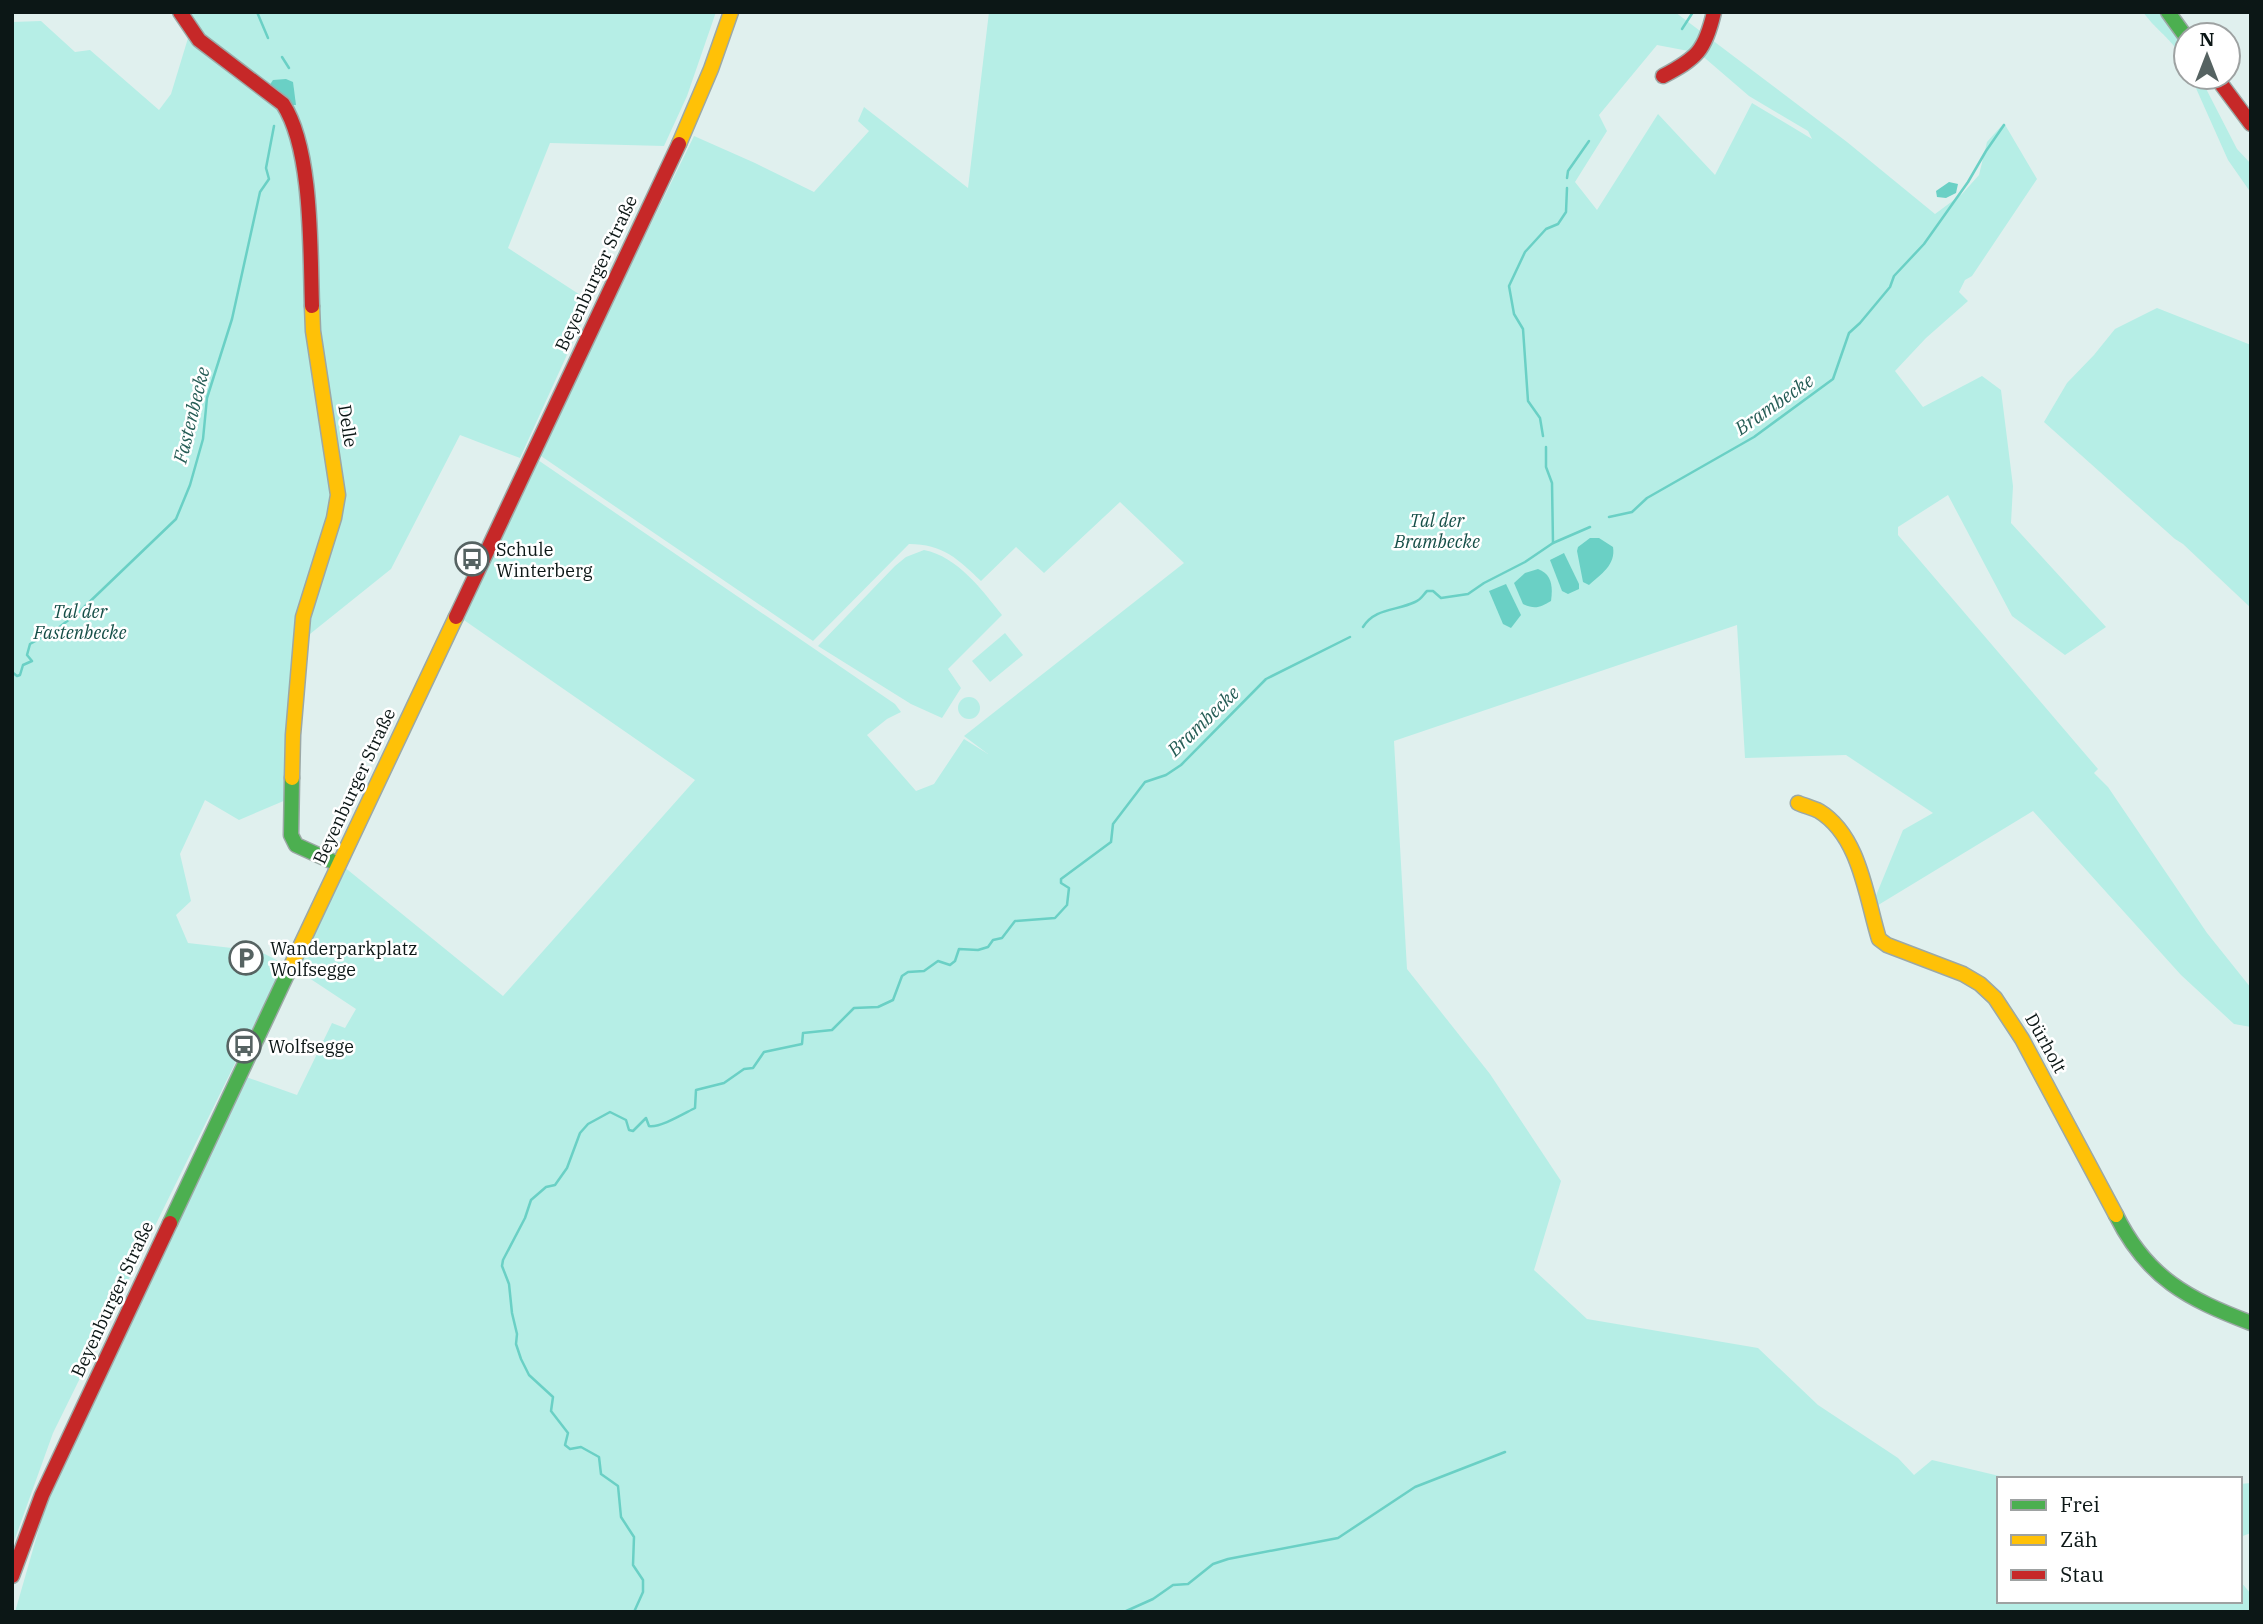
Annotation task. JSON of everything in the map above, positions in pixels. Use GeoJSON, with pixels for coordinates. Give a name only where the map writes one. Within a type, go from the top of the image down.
{"type":"FeatureCollection","features":[{"type":"Feature","properties":{"kind":"main road","name":"Delle"},"geometry":{"type":"LineString","coordinates":[[180,12],[199,40],[283,104],[292,118],[298,136],[309,214],[313,331],[338,495],[334,518],[303,617],[293,734],[291,835],[296,845],[338,864]]}},
{"type":"Feature","properties":{"kind":"main road","name":"Beyenburger Straße"},"geometry":{"type":"LineString","coordinates":[[12,1576],[42,1495],[699,100],[731,12]]}},
{"type":"Feature","properties":{"kind":"main road"},"geometry":{"type":"LineString","coordinates":[[1663,76],[1699,56],[1709,38],[1714,12]]}},
{"type":"Feature","properties":{"kind":"main road"},"geometry":{"type":"LineString","coordinates":[[2226,91],[2251,124]]}},
{"type":"Feature","properties":{"kind":"main road","name":"Dürholt"},"geometry":{"type":"LineString","coordinates":[[1798,803],[1820,811],[1848,842],[1879,939],[1887,945],[1963,974],[1980,984],[1995,998],[2022,1039],[2123,1229],[2152,1269],[2192,1297],[2251,1323]]}},
{"type":"Feature","properties":{"kind":"green space","name":"Tal der Fastenbecke"},"geometry":{"type":"Polygon","coordinates":[[[183,12],[716,12],[687,96],[664,146],[550,143],[508,248],[591,302],[520,458],[460,435],[391,569],[305,638],[293,797],[239,820],[205,800],[180,854],[191,901],[176,915],[188,943],[259,951],[284,964],[53,1433],[12,1547],[12,22],[41,21],[75,52],[90,50],[159,110],[171,94],[192,25],[183,12]]]}},
{"type":"Feature","properties":{"kind":"green space","name":"Tal der Brambecke"},"geometry":{"type":"Polygon","coordinates":[[[989,12],[1675,12],[1847,142],[1935,214],[1962,194],[1979,175],[1987,142],[2004,123],[2037,179],[1972,276],[1965,280],[1959,292],[1968,301],[1926,338],[1895,371],[1923,407],[1982,376],[2001,390],[2013,486],[2011,523],[2106,627],[2065,655],[2012,616],[1948,495],[1898,527],[1898,535],[2098,769],[2094,773],[2108,787],[2207,933],[2251,988],[2251,1027],[2234,1024],[2181,975],[2033,811],[1870,910],[1903,830],[1933,813],[1846,755],[1745,758],[1737,625],[1394,741],[1407,969],[1490,1074],[1561,1181],[1534,1270],[1587,1319],[1758,1348],[1818,1405],[1898,1458],[1914,1475],[1932,1460],[2004,1477],[1997,1477],[1997,1603],[2242,1603],[2242,1583],[2251,1594],[2251,1612],[15,1612],[46,1504],[243,1076],[297,1095],[332,1023],[345,1028],[356,1009],[294,968],[343,866],[503,996],[695,780],[461,618],[535,458],[895,704],[901,712],[867,735],[916,791],[934,784],[964,739],[988,754],[964,736],[1184,563],[1120,502],[1044,573],[1016,547],[981,581],[949,554],[931,547],[909,544],[813,641],[538,454],[694,136],[814,192],[869,131],[858,121],[864,107],[968,188],[989,12]],[[1657,45],[1599,115],[1607,131],[1575,182],[1597,210],[1658,114],[1715,175],[1752,103],[1812,139],[1808,131],[1749,96],[1699,53],[1657,45]]]}},
{"type":"Feature","properties":{"kind":"green space"},"geometry":{"type":"Polygon","coordinates":[[[2143,12],[2161,12],[2164,15],[2172,27],[2172,43],[2143,12]]]}},
{"type":"Feature","properties":{"kind":"green space"},"geometry":{"type":"Polygon","coordinates":[[[2197,91],[2207,91],[2237,149],[2251,164],[2251,193],[2228,160],[2197,91]]]}},
{"type":"Feature","properties":{"kind":"green space"},"geometry":{"type":"Polygon","coordinates":[[[2157,308],[2251,345],[2251,608],[2183,544],[2044,422],[2067,383],[2115,329],[2157,308]]]}},
{"type":"Feature","properties":{"kind":"green space"},"geometry":{"type":"Polygon","coordinates":[[[924,550],[948,559],[968,575],[1002,615],[948,669],[961,688],[942,718],[911,704],[818,646],[895,566],[906,557],[924,550]]]}},
{"type":"Feature","properties":{"kind":"green space"},"geometry":{"type":"Polygon","coordinates":[[[1005,633],[1023,655],[990,682],[972,661],[1005,633]]]}},
{"type":"Feature","properties":{"kind":"green space"},"geometry":{"type":"Polygon","coordinates":[[[969,697],[977,700],[980,708],[977,716],[969,719],[961,716],[958,708],[961,700],[969,697]]]}},
{"type":"Feature","properties":{"kind":"green space"},"geometry":{"type":"Polygon","coordinates":[[[2251,1483],[2251,1533],[2242,1536],[2242,1484],[2251,1483]]]}},
{"type":"Feature","properties":{"kind":"water"},"geometry":{"type":"Polygon","coordinates":[[[286,79],[293,82],[296,105],[287,105],[269,86],[273,80],[286,79]]]}},
{"type":"Feature","properties":{"kind":"water"},"geometry":{"type":"Polygon","coordinates":[[[1949,182],[1958,184],[1956,193],[1946,198],[1937,197],[1936,191],[1949,182]]]}},
{"type":"Feature","properties":{"kind":"water"},"geometry":{"type":"Polygon","coordinates":[[[1590,538],[1599,538],[1613,547],[1613,553],[1607,569],[1589,585],[1583,582],[1577,551],[1578,547],[1590,538]]]}},
{"type":"Feature","properties":{"kind":"water"},"geometry":{"type":"Polygon","coordinates":[[[1564,553],[1579,584],[1579,589],[1568,594],[1562,591],[1550,560],[1564,553]]]}},
{"type":"Feature","properties":{"kind":"water"},"geometry":{"type":"Polygon","coordinates":[[[1538,569],[1546,574],[1551,582],[1551,601],[1531,607],[1523,604],[1514,583],[1525,573],[1538,569]]]}},
{"type":"Feature","properties":{"kind":"water"},"geometry":{"type":"Polygon","coordinates":[[[1506,584],[1521,615],[1511,628],[1503,624],[1489,591],[1506,584]]]}},
{"type":"Feature","properties":{"kind":"waterway","name":"Fastenbecke"},"geometry":{"type":"LineString","coordinates":[[257,12],[268,38]]}},
{"type":"Feature","properties":{"kind":"waterway"},"geometry":{"type":"LineString","coordinates":[[1682,29],[1693,12]]}},
{"type":"Feature","properties":{"kind":"waterway","name":"Fastenbecke"},"geometry":{"type":"LineString","coordinates":[[282,57],[289,68]]}},
{"type":"Feature","properties":{"kind":"waterway","name":"Brambecke"},"geometry":{"type":"LineString","coordinates":[[1609,517],[1632,512],[1647,498],[1754,437],[1833,379],[1849,333],[1890,287],[1894,276],[1924,244],[2004,125]]}},
{"type":"Feature","properties":{"kind":"waterway","name":"Fastenbecke"},"geometry":{"type":"LineString","coordinates":[[12,672],[20,675],[23,665],[32,661],[27,655],[30,644],[57,629],[80,611],[176,519],[190,485],[203,439],[207,398],[232,319],[260,192],[269,179],[266,168],[274,126]]}},
{"type":"Feature","properties":{"kind":"waterway"},"geometry":{"type":"LineString","coordinates":[[1567,178],[1568,171],[1589,141]]}},
{"type":"Feature","properties":{"kind":"waterway"},"geometry":{"type":"LineString","coordinates":[[1543,436],[1540,418],[1528,401],[1523,329],[1514,314],[1509,286],[1525,252],[1546,229],[1558,224],[1566,212],[1567,188]]}},
{"type":"Feature","properties":{"kind":"waterway"},"geometry":{"type":"LineString","coordinates":[[1546,447],[1546,467],[1552,483],[1553,543]]}},
{"type":"Feature","properties":{"kind":"waterway","name":"Brambecke"},"geometry":{"type":"LineString","coordinates":[[1363,627],[1374,616],[1417,601],[1427,591],[1433,591],[1441,598],[1468,594],[1553,543],[1590,527]]}},
{"type":"Feature","properties":{"kind":"waterway","name":"Brambecke"},"geometry":{"type":"LineString","coordinates":[[634,1612],[643,1592],[643,1580],[633,1565],[634,1537],[621,1517],[618,1486],[601,1474],[599,1457],[581,1447],[570,1449],[565,1445],[568,1433],[551,1411],[553,1397],[529,1375],[521,1359],[516,1344],[517,1334],[509,1284],[502,1266],[531,1200],[546,1187],[555,1185],[567,1168],[580,1133],[588,1124],[610,1112],[626,1120],[629,1130],[633,1131],[646,1118],[649,1126],[672,1120],[695,1108],[696,1090],[724,1083],[744,1069],[753,1068],[764,1052],[802,1044],[803,1033],[832,1030],[854,1008],[878,1007],[893,1000],[902,976],[908,972],[924,971],[938,961],[950,965],[955,961],[959,949],[978,950],[988,947],[993,940],[1002,938],[1015,921],[1055,918],[1067,905],[1069,888],[1061,883],[1061,879],[1111,842],[1113,824],[1145,782],[1166,775],[1181,765],[1266,679],[1350,637]]}},
{"type":"Feature","properties":{"kind":"waterway"},"geometry":{"type":"LineString","coordinates":[[1124,1612],[1153,1599],[1173,1585],[1188,1584],[1213,1564],[1338,1538],[1415,1487],[1505,1452]]}},
{"type":"Feature","properties":{"kind":"traffic: fast"},"geometry":{"type":"LineString","coordinates":[[2168,12],[2174,21]]}},
{"type":"Feature","properties":{"kind":"traffic: fast"},"geometry":{"type":"LineString","coordinates":[[292,778],[291,835],[296,845],[338,864]]}},
{"type":"Feature","properties":{"kind":"traffic: fast"},"geometry":{"type":"LineString","coordinates":[[170,1223],[291,966]]}},
{"type":"Feature","properties":{"kind":"traffic: fast"},"geometry":{"type":"LineString","coordinates":[[2116,1215],[2141,1255],[2171,1284],[2208,1305],[2251,1323]]}},
{"type":"Feature","properties":{"kind":"traffic: slow"},"geometry":{"type":"LineString","coordinates":[[679,144],[711,69],[731,12]]}},
{"type":"Feature","properties":{"kind":"traffic: slow"},"geometry":{"type":"LineString","coordinates":[[292,778],[303,617],[334,518],[338,495],[313,331],[312,306]]}},
{"type":"Feature","properties":{"kind":"traffic: slow"},"geometry":{"type":"LineString","coordinates":[[291,966],[456,617]]}},
{"type":"Feature","properties":{"kind":"traffic: slow"},"geometry":{"type":"LineString","coordinates":[[1798,803],[1819,811],[1833,822],[1853,851],[1879,939],[1887,945],[1963,974],[1980,984],[1995,998],[2022,1039],[2116,1215]]}},
{"type":"Feature","properties":{"kind":"traffic: jam"},"geometry":{"type":"LineString","coordinates":[[180,12],[199,40],[283,104],[293,124],[300,147],[308,202],[312,306]]}},
{"type":"Feature","properties":{"kind":"traffic: jam"},"geometry":{"type":"LineString","coordinates":[[1663,76],[1698,52],[1707,36],[1714,12]]}},
{"type":"Feature","properties":{"kind":"traffic: jam"},"geometry":{"type":"LineString","coordinates":[[2226,91],[2251,124]]}},
{"type":"Feature","properties":{"kind":"traffic: jam"},"geometry":{"type":"LineString","coordinates":[[456,617],[679,144]]}},
{"type":"Feature","properties":{"kind":"traffic: jam"},"geometry":{"type":"LineString","coordinates":[[12,1576],[42,1495],[170,1223]]}},
{"type":"Feature","properties":{"kind":"place","name":"Schule Winterberg"},"geometry":{"type":"Point","coordinates":[472,559]}},
{"type":"Feature","properties":{"kind":"place","name":"Wanderparkplatz Wolfsegge"},"geometry":{"type":"Point","coordinates":[246,958]}},
{"type":"Feature","properties":{"kind":"place","name":"Wolfsegge"},"geometry":{"type":"Point","coordinates":[244,1046]}}]}
